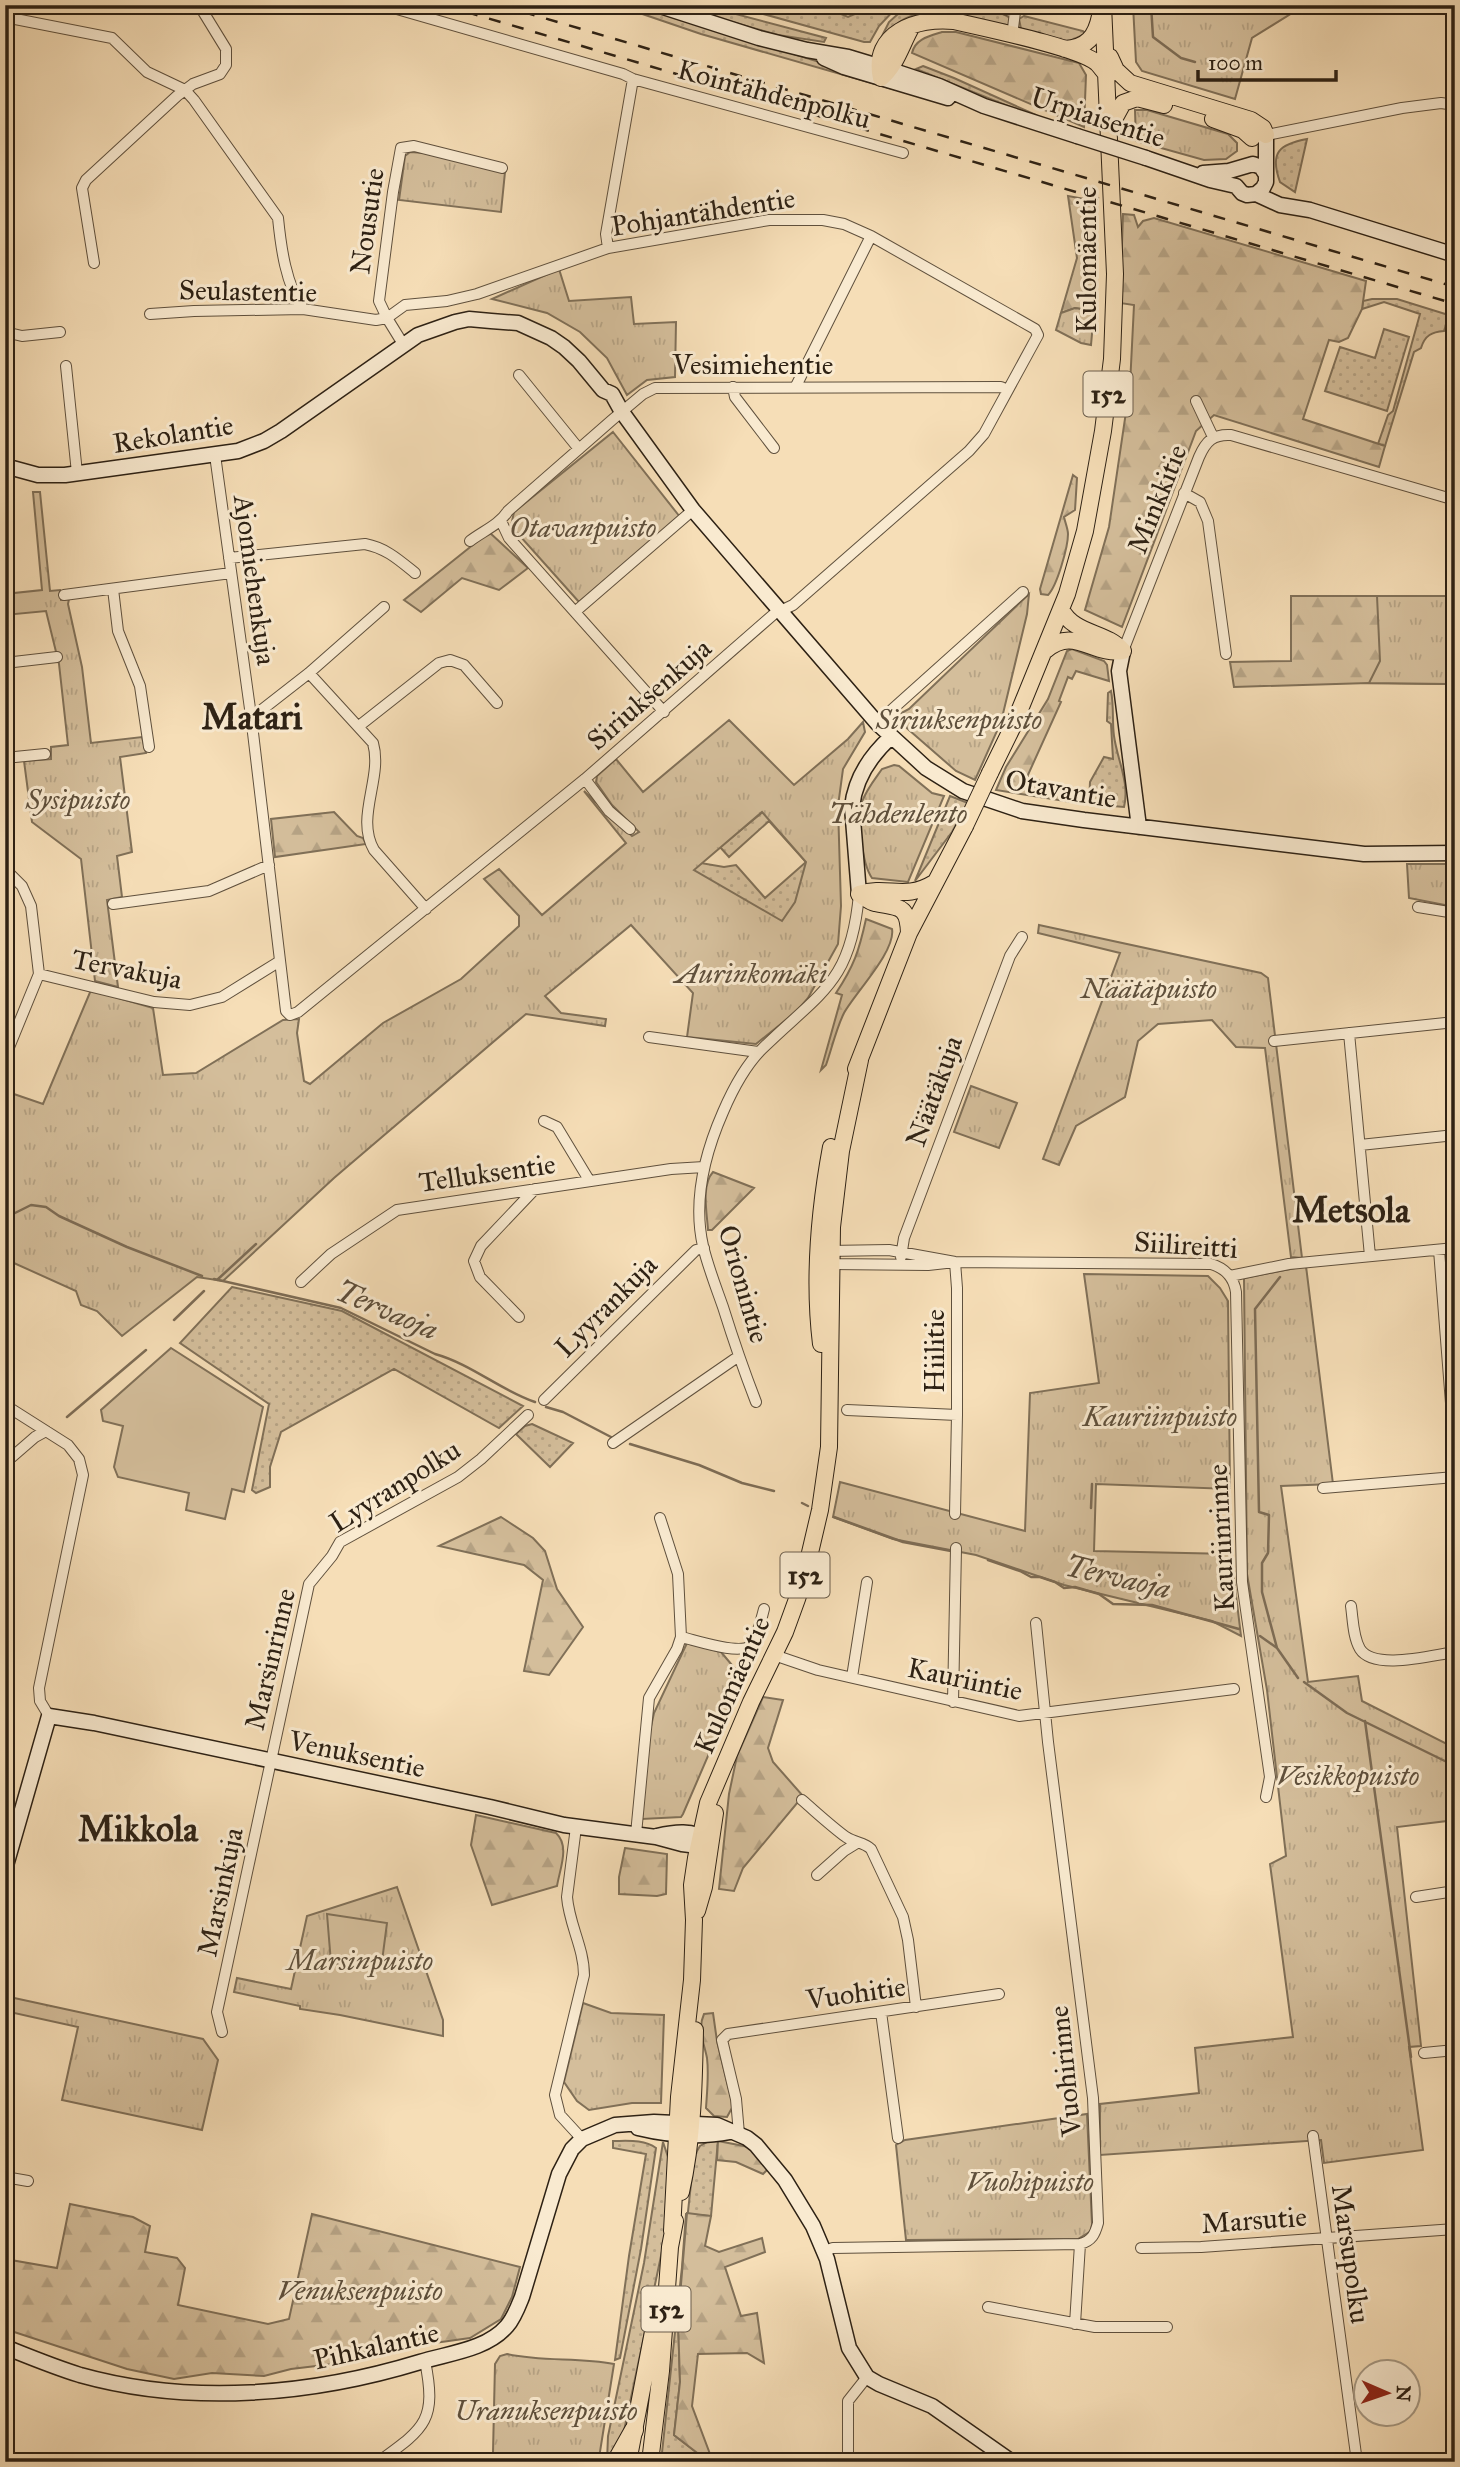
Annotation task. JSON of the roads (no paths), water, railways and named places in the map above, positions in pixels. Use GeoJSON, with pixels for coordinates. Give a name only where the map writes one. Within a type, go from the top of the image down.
{"type":"FeatureCollection","features":[{"type":"Feature","properties":{"kind":"highway"},"geometry":{"type":"LineString","coordinates":[[616,2462],[634,2430]]}},
{"type":"Feature","properties":{"kind":"main road","name":"Urpiaisentie"},"geometry":{"type":"LineString","coordinates":[[657,5],[759,38],[807,50],[844,67],[884,71],[935,95],[984,106],[1210,180],[1236,186],[1242,193],[1256,194],[1280,205],[1295,206],[1455,255]]}},
{"type":"Feature","properties":{"kind":"main road"},"geometry":{"type":"LineString","coordinates":[[1063,49],[1075,49],[1088,42],[1095,34],[1102,5]]}},
{"type":"Feature","properties":{"kind":"main road","name":"Kulomäentie"},"geometry":{"type":"LineString","coordinates":[[1008,733],[1046,650],[1078,562],[1106,408],[1114,324],[1114,217],[1107,47],[1102,5]]}},
{"type":"Feature","properties":{"kind":"main road"},"geometry":{"type":"LineString","coordinates":[[884,71],[912,26],[939,19],[1063,49],[1089,58],[1108,76]]}},
{"type":"Feature","properties":{"kind":"main road"},"geometry":{"type":"LineString","coordinates":[[1107,47],[1116,69],[1130,83],[1251,120],[1263,128],[1235,178],[1236,186]]}},
{"type":"Feature","properties":{"kind":"main road"},"geometry":{"type":"LineString","coordinates":[[1110,127],[1121,105],[1137,98],[1229,124],[1259,136]]}},
{"type":"Feature","properties":{"kind":"main road"},"geometry":{"type":"LineString","coordinates":[[1256,194],[1264,188],[1266,178],[1259,136]]}},
{"type":"Feature","properties":{"kind":"main road","name":"Urpiaisentie"},"geometry":{"type":"LineString","coordinates":[[1198,174],[1257,165],[1266,178],[1295,206]]}},
{"type":"Feature","properties":{"kind":"main road","name":"Otavantie"},"geometry":{"type":"LineString","coordinates":[[404,344],[437,326],[469,319],[518,323],[564,347],[604,390],[612,394],[622,412],[693,510],[877,723],[938,777],[987,801],[1021,811],[1353,853],[1455,853]]}},
{"type":"Feature","properties":{"kind":"main road","name":"Rekolantie"},"geometry":{"type":"LineString","coordinates":[[5,466],[38,475],[76,473],[237,451],[282,432],[404,344]]}},
{"type":"Feature","properties":{"kind":"main road","name":"Kulomäentie"},"geometry":{"type":"LineString","coordinates":[[650,2462],[684,2128],[694,1920],[692,1885],[703,1841],[708,1803],[755,1693],[774,1656],[805,1574],[817,1524],[827,1458],[829,1409],[826,1257],[841,1151],[860,1060],[909,933],[965,826],[1008,733],[1088,513]]}},
{"type":"Feature","properties":{"kind":"main road"},"geometry":{"type":"LineString","coordinates":[[1046,650],[1067,639],[1111,653],[1123,651],[1115,641],[1072,624],[1061,609]]}},
{"type":"Feature","properties":{"kind":"main road","name":"Minkkitie"},"geometry":{"type":"LineString","coordinates":[[1123,651],[1119,671],[1139,827]]}},
{"type":"Feature","properties":{"kind":"main road","name":"Orionintie"},"geometry":{"type":"LineString","coordinates":[[859,894],[853,795],[866,765],[891,737]]}},
{"type":"Feature","properties":{"kind":"main road","name":"Kulomäentie"},"geometry":{"type":"LineString","coordinates":[[882,1006],[941,886],[965,826]]}},
{"type":"Feature","properties":{"kind":"main road"},"geometry":{"type":"LineString","coordinates":[[859,894],[874,890],[917,892],[934,883]]}},
{"type":"Feature","properties":{"kind":"main road"},"geometry":{"type":"LineString","coordinates":[[859,894],[872,903],[899,908],[905,913],[909,933]]}},
{"type":"Feature","properties":{"kind":"main road"},"geometry":{"type":"LineString","coordinates":[[5,1869],[48,1716]]}},
{"type":"Feature","properties":{"kind":"main road","name":"Venuksentie"},"geometry":{"type":"LineString","coordinates":[[48,1716],[94,1723],[576,1827],[636,1835],[656,1836],[675,1832],[703,1841]]}},
{"type":"Feature","properties":{"kind":"main road"},"geometry":{"type":"LineString","coordinates":[[582,2139],[604,2128],[627,2125],[654,2132],[717,2125],[756,2145],[785,2180],[813,2226],[824,2251],[849,2348],[867,2376],[878,2384],[932,2406],[1012,2462]]}},
{"type":"Feature","properties":{"kind":"main road","name":"Pihkalantie"},"geometry":{"type":"LineString","coordinates":[[5,2347],[53,2366],[113,2382],[216,2394],[269,2392],[328,2385],[477,2346],[490,2340],[508,2325],[522,2297],[559,2174],[572,2149],[582,2139]]}},
{"type":"Feature","properties":{"kind":"main road","name":"Kulomäentie"},"geometry":{"type":"LineString","coordinates":[[628,2462],[671,2239]]}},
{"type":"Feature","properties":{"kind":"street"},"geometry":{"type":"LineString","coordinates":[[94,263],[82,188],[86,180],[185,90],[200,80],[220,74],[226,65],[226,49],[199,5]]}},
{"type":"Feature","properties":{"kind":"street","name":"Kointähdenpolku"},"geometry":{"type":"LineString","coordinates":[[383,5],[633,79],[903,153]]}},
{"type":"Feature","properties":{"kind":"street"},"geometry":{"type":"LineString","coordinates":[[986,5],[1015,12],[1012,36]]}},
{"type":"Feature","properties":{"kind":"street"},"geometry":{"type":"LineString","coordinates":[[5,17],[111,38],[147,72],[185,90],[278,218],[280,238],[292,285],[296,299],[303,309]]}},
{"type":"Feature","properties":{"kind":"street"},"geometry":{"type":"LineString","coordinates":[[608,248],[608,221],[633,79]]}},
{"type":"Feature","properties":{"kind":"street"},"geometry":{"type":"LineString","coordinates":[[1259,136],[1402,108],[1441,103],[1455,105]]}},
{"type":"Feature","properties":{"kind":"street","name":"Nousutie"},"geometry":{"type":"LineString","coordinates":[[387,318],[379,301],[401,148],[414,146],[502,168]]}},
{"type":"Feature","properties":{"kind":"street","name":"Pohjantähdentie"},"geometry":{"type":"LineString","coordinates":[[387,318],[405,305],[447,301],[477,294],[608,248],[769,220],[797,218],[844,224],[871,236],[1035,329],[1038,335]]}},
{"type":"Feature","properties":{"kind":"street"},"geometry":{"type":"LineString","coordinates":[[796,386],[871,236]]}},
{"type":"Feature","properties":{"kind":"street","name":"Seulastentie"},"geometry":{"type":"LineString","coordinates":[[150,314],[303,309],[376,320],[387,318]]}},
{"type":"Feature","properties":{"kind":"street"},"geometry":{"type":"LineString","coordinates":[[387,318],[404,344]]}},
{"type":"Feature","properties":{"kind":"street"},"geometry":{"type":"LineString","coordinates":[[5,332],[22,336],[60,332]]}},
{"type":"Feature","properties":{"kind":"street","name":"Siriuksenkuja"},"geometry":{"type":"LineString","coordinates":[[280,961],[286,1011],[290,1015],[298,1012],[584,779],[774,614],[793,605],[977,443],[1038,335]]}},
{"type":"Feature","properties":{"kind":"street"},"geometry":{"type":"LineString","coordinates":[[66,366],[76,473]]}},
{"type":"Feature","properties":{"kind":"street"},"geometry":{"type":"LineString","coordinates":[[519,375],[579,449]]}},
{"type":"Feature","properties":{"kind":"street"},"geometry":{"type":"LineString","coordinates":[[733,387],[735,397],[774,448]]}},
{"type":"Feature","properties":{"kind":"street","name":"Vesimiehentie"},"geometry":{"type":"LineString","coordinates":[[470,541],[501,521],[508,511],[579,449],[643,394],[655,388],[1001,387],[1008,390]]}},
{"type":"Feature","properties":{"kind":"street"},"geometry":{"type":"LineString","coordinates":[[1196,401],[1213,437]]}},
{"type":"Feature","properties":{"kind":"street","name":"Minkkitie"},"geometry":{"type":"LineString","coordinates":[[1123,651],[1184,493],[1203,448],[1213,437],[1231,435],[1455,500]]}},
{"type":"Feature","properties":{"kind":"street","name":"Ajomiehenkuja"},"geometry":{"type":"LineString","coordinates":[[215,455],[251,716],[280,961]]}},
{"type":"Feature","properties":{"kind":"street"},"geometry":{"type":"LineString","coordinates":[[1184,493],[1200,502],[1208,521],[1226,654]]}},
{"type":"Feature","properties":{"kind":"street"},"geometry":{"type":"LineString","coordinates":[[576,611],[693,510]]}},
{"type":"Feature","properties":{"kind":"street"},"geometry":{"type":"LineString","coordinates":[[501,521],[509,538],[664,712]]}},
{"type":"Feature","properties":{"kind":"street"},"geometry":{"type":"LineString","coordinates":[[229,558],[365,544],[377,546],[393,555],[415,573]]}},
{"type":"Feature","properties":{"kind":"street"},"geometry":{"type":"LineString","coordinates":[[64,595],[231,573]]}},
{"type":"Feature","properties":{"kind":"street"},"geometry":{"type":"LineString","coordinates":[[113,589],[118,631],[140,686],[149,747]]}},
{"type":"Feature","properties":{"kind":"street"},"geometry":{"type":"LineString","coordinates":[[877,723],[1023,592]]}},
{"type":"Feature","properties":{"kind":"street"},"geometry":{"type":"LineString","coordinates":[[251,716],[309,673],[384,607]]}},
{"type":"Feature","properties":{"kind":"street"},"geometry":{"type":"LineString","coordinates":[[5,663],[57,657]]}},
{"type":"Feature","properties":{"kind":"street"},"geometry":{"type":"LineString","coordinates":[[359,726],[439,663],[450,660],[464,666],[497,703]]}},
{"type":"Feature","properties":{"kind":"street"},"geometry":{"type":"LineString","coordinates":[[309,673],[373,743],[376,754],[366,832],[368,841],[426,909]]}},
{"type":"Feature","properties":{"kind":"street"},"geometry":{"type":"LineString","coordinates":[[5,758],[45,754]]}},
{"type":"Feature","properties":{"kind":"street"},"geometry":{"type":"LineString","coordinates":[[584,779],[609,811],[630,829]]}},
{"type":"Feature","properties":{"kind":"street"},"geometry":{"type":"LineString","coordinates":[[113,904],[209,891],[269,865]]}},
{"type":"Feature","properties":{"kind":"street"},"geometry":{"type":"LineString","coordinates":[[5,869],[22,886],[31,906],[39,974],[5,1057]]}},
{"type":"Feature","properties":{"kind":"street","name":"Orionintie"},"geometry":{"type":"LineString","coordinates":[[756,1402],[704,1248],[700,1211],[704,1167],[726,1105],[758,1052],[824,992],[841,968],[855,933],[859,894]]}},
{"type":"Feature","properties":{"kind":"street"},"geometry":{"type":"LineString","coordinates":[[1418,907],[1455,913]]}},
{"type":"Feature","properties":{"kind":"street","name":"Näätäkuja"},"geometry":{"type":"LineString","coordinates":[[901,1265],[904,1238],[996,991],[1010,956],[1022,937]]}},
{"type":"Feature","properties":{"kind":"street","name":"Tervakuja"},"geometry":{"type":"LineString","coordinates":[[39,974],[154,1002],[190,1005],[222,997],[280,961]]}},
{"type":"Feature","properties":{"kind":"street"},"geometry":{"type":"LineString","coordinates":[[1274,1041],[1455,1022]]}},
{"type":"Feature","properties":{"kind":"street"},"geometry":{"type":"LineString","coordinates":[[1349,1033],[1370,1256]]}},
{"type":"Feature","properties":{"kind":"street"},"geometry":{"type":"LineString","coordinates":[[649,1037],[758,1052]]}},
{"type":"Feature","properties":{"kind":"street"},"geometry":{"type":"LineString","coordinates":[[544,1121],[557,1127],[589,1180]]}},
{"type":"Feature","properties":{"kind":"street"},"geometry":{"type":"LineString","coordinates":[[1360,1145],[1455,1135]]}},
{"type":"Feature","properties":{"kind":"street","name":"Telluksentie"},"geometry":{"type":"LineString","coordinates":[[301,1282],[331,1254],[397,1210],[589,1180],[704,1167]]}},
{"type":"Feature","properties":{"kind":"street"},"geometry":{"type":"LineString","coordinates":[[519,1317],[480,1277],[474,1261],[481,1246],[535,1189]]}},
{"type":"Feature","properties":{"kind":"street","name":"Lyyrankuja"},"geometry":{"type":"LineString","coordinates":[[544,1400],[696,1250],[704,1248]]}},
{"type":"Feature","properties":{"kind":"street","name":"Siilireitti"},"geometry":{"type":"LineString","coordinates":[[826,1257],[901,1265],[955,1262],[1211,1264],[1230,1276],[1289,1264],[1455,1248]]}},
{"type":"Feature","properties":{"kind":"street"},"geometry":{"type":"LineString","coordinates":[[1439,1250],[1455,1454]]}},
{"type":"Feature","properties":{"kind":"street","name":"Siilireitti"},"geometry":{"type":"LineString","coordinates":[[826,1257],[901,1252],[955,1262]]}},
{"type":"Feature","properties":{"kind":"street","name":"Hiilitie"},"geometry":{"type":"LineString","coordinates":[[846,1410],[957,1415],[955,1262]]}},
{"type":"Feature","properties":{"kind":"street","name":"Kauriinrinne"},"geometry":{"type":"LineString","coordinates":[[1230,1276],[1236,1292],[1242,1582],[1269,1777],[1266,1797]]}},
{"type":"Feature","properties":{"kind":"street"},"geometry":{"type":"LineString","coordinates":[[613,1443],[739,1356]]}},
{"type":"Feature","properties":{"kind":"street"},"geometry":{"type":"LineString","coordinates":[[5,1405],[76,1453],[83,1475],[39,1688],[40,1701],[48,1716]]}},
{"type":"Feature","properties":{"kind":"street","name":"Lyyranpolku"},"geometry":{"type":"LineString","coordinates":[[320,1569],[340,1542],[458,1477],[528,1415]]}},
{"type":"Feature","properties":{"kind":"street"},"geometry":{"type":"LineString","coordinates":[[955,1514],[957,1415]]}},
{"type":"Feature","properties":{"kind":"street"},"geometry":{"type":"LineString","coordinates":[[5,1463],[46,1431]]}},
{"type":"Feature","properties":{"kind":"street"},"geometry":{"type":"LineString","coordinates":[[1324,1488],[1455,1477]]}},
{"type":"Feature","properties":{"kind":"street"},"geometry":{"type":"LineString","coordinates":[[636,1835],[649,1698],[681,1637],[678,1574],[660,1518]]}},
{"type":"Feature","properties":{"kind":"street"},"geometry":{"type":"LineString","coordinates":[[953,1702],[956,1548]]}},
{"type":"Feature","properties":{"kind":"street","name":"Marsinrinne"},"geometry":{"type":"LineString","coordinates":[[271,1761],[307,1589],[320,1569]]}},
{"type":"Feature","properties":{"kind":"street"},"geometry":{"type":"LineString","coordinates":[[852,1677],[867,1582]]}},
{"type":"Feature","properties":{"kind":"street"},"geometry":{"type":"LineString","coordinates":[[1351,1606],[1356,1640],[1368,1657],[1382,1661],[1455,1652]]}},
{"type":"Feature","properties":{"kind":"street"},"geometry":{"type":"LineString","coordinates":[[681,1637],[742,1650],[752,1644],[764,1609]]}},
{"type":"Feature","properties":{"kind":"street","name":"Vuohirinne"},"geometry":{"type":"LineString","coordinates":[[1036,1623],[1093,2098],[1098,2223],[1092,2239],[1080,2244]]}},
{"type":"Feature","properties":{"kind":"street","name":"Kauriintie"},"geometry":{"type":"LineString","coordinates":[[774,1656],[793,1663],[1012,1716],[1234,1689]]}},
{"type":"Feature","properties":{"kind":"street","name":"Marsinkuja"},"geometry":{"type":"LineString","coordinates":[[222,2032],[217,2012],[271,1761]]}},
{"type":"Feature","properties":{"kind":"street"},"geometry":{"type":"LineString","coordinates":[[802,1800],[857,1843],[866,1844],[871,1849],[903,1917],[916,2007]]}},
{"type":"Feature","properties":{"kind":"street"},"geometry":{"type":"LineString","coordinates":[[576,1827],[567,1897],[584,1965],[584,1975],[555,2095],[560,2116],[582,2139]]}},
{"type":"Feature","properties":{"kind":"street"},"geometry":{"type":"LineString","coordinates":[[817,1875],[857,1843]]}},
{"type":"Feature","properties":{"kind":"street"},"geometry":{"type":"LineString","coordinates":[[1416,1897],[1455,1891]]}},
{"type":"Feature","properties":{"kind":"street","name":"Vuohitie"},"geometry":{"type":"LineString","coordinates":[[735,2133],[736,2099],[722,2039],[728,2034],[999,1994]]}},
{"type":"Feature","properties":{"kind":"street"},"geometry":{"type":"LineString","coordinates":[[881,2012],[898,2138]]}},
{"type":"Feature","properties":{"kind":"street"},"geometry":{"type":"LineString","coordinates":[[1424,2053],[1455,2050]]}},
{"type":"Feature","properties":{"kind":"street","name":"Marsupolku"},"geometry":{"type":"LineString","coordinates":[[1313,2136],[1357,2462]]}},
{"type":"Feature","properties":{"kind":"street"},"geometry":{"type":"LineString","coordinates":[[5,2177],[28,2181]]}},
{"type":"Feature","properties":{"kind":"street","name":"Marsutie"},"geometry":{"type":"LineString","coordinates":[[1141,2248],[1201,2247],[1455,2229]]}},
{"type":"Feature","properties":{"kind":"street"},"geometry":{"type":"LineString","coordinates":[[824,2251],[833,2248],[1080,2244],[1076,2324]]}},
{"type":"Feature","properties":{"kind":"street"},"geometry":{"type":"LineString","coordinates":[[988,2307],[1106,2328],[1167,2327]]}},
{"type":"Feature","properties":{"kind":"street"},"geometry":{"type":"LineString","coordinates":[[378,2462],[409,2439],[422,2426],[428,2415],[430,2392],[425,2361]]}},
{"type":"Feature","properties":{"kind":"street"},"geometry":{"type":"LineString","coordinates":[[848,2462],[848,2401],[867,2376]]}},
{"type":"Feature","properties":{"kind":"waterway"},"geometry":{"type":"LineString","coordinates":[[1151,5],[1153,37],[1181,58],[1195,62]]}},
{"type":"Feature","properties":{"kind":"waterway","name":"Tervaoja"},"geometry":{"type":"LineString","coordinates":[[5,1211],[13,1214],[31,1205],[46,1207],[59,1216],[127,1247],[202,1276]]}},
{"type":"Feature","properties":{"kind":"waterway"},"geometry":{"type":"LineString","coordinates":[[217,1280],[256,1244]]}},
{"type":"Feature","properties":{"kind":"waterway"},"geometry":{"type":"LineString","coordinates":[[1277,1648],[1262,1592],[1262,1563],[1268,1553],[1269,1515],[1259,1512],[1255,1309],[1280,1277]]}},
{"type":"Feature","properties":{"kind":"waterway","name":"Tervaoja"},"geometry":{"type":"LineString","coordinates":[[214,1279],[341,1308],[535,1402]]}},
{"type":"Feature","properties":{"kind":"waterway"},"geometry":{"type":"LineString","coordinates":[[174,1320],[204,1291]]}},
{"type":"Feature","properties":{"kind":"waterway"},"geometry":{"type":"LineString","coordinates":[[67,1417],[146,1350]]}},
{"type":"Feature","properties":{"kind":"waterway","name":"Tervaoja"},"geometry":{"type":"LineString","coordinates":[[546,1407],[563,1412],[611,1437]]}},
{"type":"Feature","properties":{"kind":"waterway","name":"Tervaoja"},"geometry":{"type":"LineString","coordinates":[[630,1444],[699,1465],[742,1483],[774,1491]]}},
{"type":"Feature","properties":{"kind":"waterway"},"geometry":{"type":"LineString","coordinates":[[1091,1508],[1092,1484]]}},
{"type":"Feature","properties":{"kind":"waterway"},"geometry":{"type":"LineString","coordinates":[[802,1503],[808,1506]]}},
{"type":"Feature","properties":{"kind":"waterway","name":"Tervaoja"},"geometry":{"type":"LineString","coordinates":[[834,1517],[903,1542],[951,1551]]}},
{"type":"Feature","properties":{"kind":"waterway","name":"Tervaoja"},"geometry":{"type":"LineString","coordinates":[[988,1560],[1031,1577],[1055,1582],[1064,1588],[1075,1587],[1099,1594],[1113,1604],[1152,1605],[1239,1629]]}},
{"type":"Feature","properties":{"kind":"waterway"},"geometry":{"type":"LineString","coordinates":[[1260,1636],[1277,1648],[1298,1678]]}},
{"type":"Feature","properties":{"kind":"waterway"},"geometry":{"type":"LineString","coordinates":[[1304,1682],[1347,1713],[1455,1766]]}},
{"type":"Feature","properties":{"kind":"waterway"},"geometry":{"type":"LineString","coordinates":[[1365,1721],[1411,2057]]}},
{"type":"Feature","properties":{"kind":"railway"},"geometry":{"type":"LineString","coordinates":[[443,5],[1455,304]]}},
{"type":"Feature","properties":{"kind":"railway"},"geometry":{"type":"LineString","coordinates":[[500,5],[1455,287]]}},
{"type":"Feature","properties":{"kind":"district","name":"Matari"},"geometry":{"type":"Point","coordinates":[252,717]}},
{"type":"Feature","properties":{"kind":"district","name":"Metsola"},"geometry":{"type":"Point","coordinates":[1351,1210]}},
{"type":"Feature","properties":{"kind":"district","name":"Mikkola"},"geometry":{"type":"Point","coordinates":[138,1829]}},
{"type":"Feature","properties":{"kind":"park label","name":"Otavanpuisto"},"geometry":{"type":"Point","coordinates":[583,527]}},
{"type":"Feature","properties":{"kind":"park label","name":"Siriuksenpuisto"},"geometry":{"type":"Point","coordinates":[959,719]}},
{"type":"Feature","properties":{"kind":"park label","name":"Sysipuisto"},"geometry":{"type":"Point","coordinates":[78,799]}},
{"type":"Feature","properties":{"kind":"park label","name":"Tähdenlento"},"geometry":{"type":"Point","coordinates":[898,813]}},
{"type":"Feature","properties":{"kind":"park label","name":"Aurinkomäki"},"geometry":{"type":"Point","coordinates":[751,973]}},
{"type":"Feature","properties":{"kind":"park label","name":"Näätäpuisto"},"geometry":{"type":"Point","coordinates":[1149,988]}},
{"type":"Feature","properties":{"kind":"park label","name":"Kauriinpuisto"},"geometry":{"type":"Point","coordinates":[1160,1416]}},
{"type":"Feature","properties":{"kind":"park label","name":"Vesikkopuisto"},"geometry":{"type":"Point","coordinates":[1348,1775]}},
{"type":"Feature","properties":{"kind":"park label","name":"Marsinpuisto"},"geometry":{"type":"Point","coordinates":[360,1960]}},
{"type":"Feature","properties":{"kind":"park label","name":"Vuohipuisto"},"geometry":{"type":"Point","coordinates":[1030,2181]}},
{"type":"Feature","properties":{"kind":"park label","name":"Venuksenpuisto"},"geometry":{"type":"Point","coordinates":[360,2290]}},
{"type":"Feature","properties":{"kind":"park label","name":"Uranuksenpuisto"},"geometry":{"type":"Point","coordinates":[546,2410]}}]}
